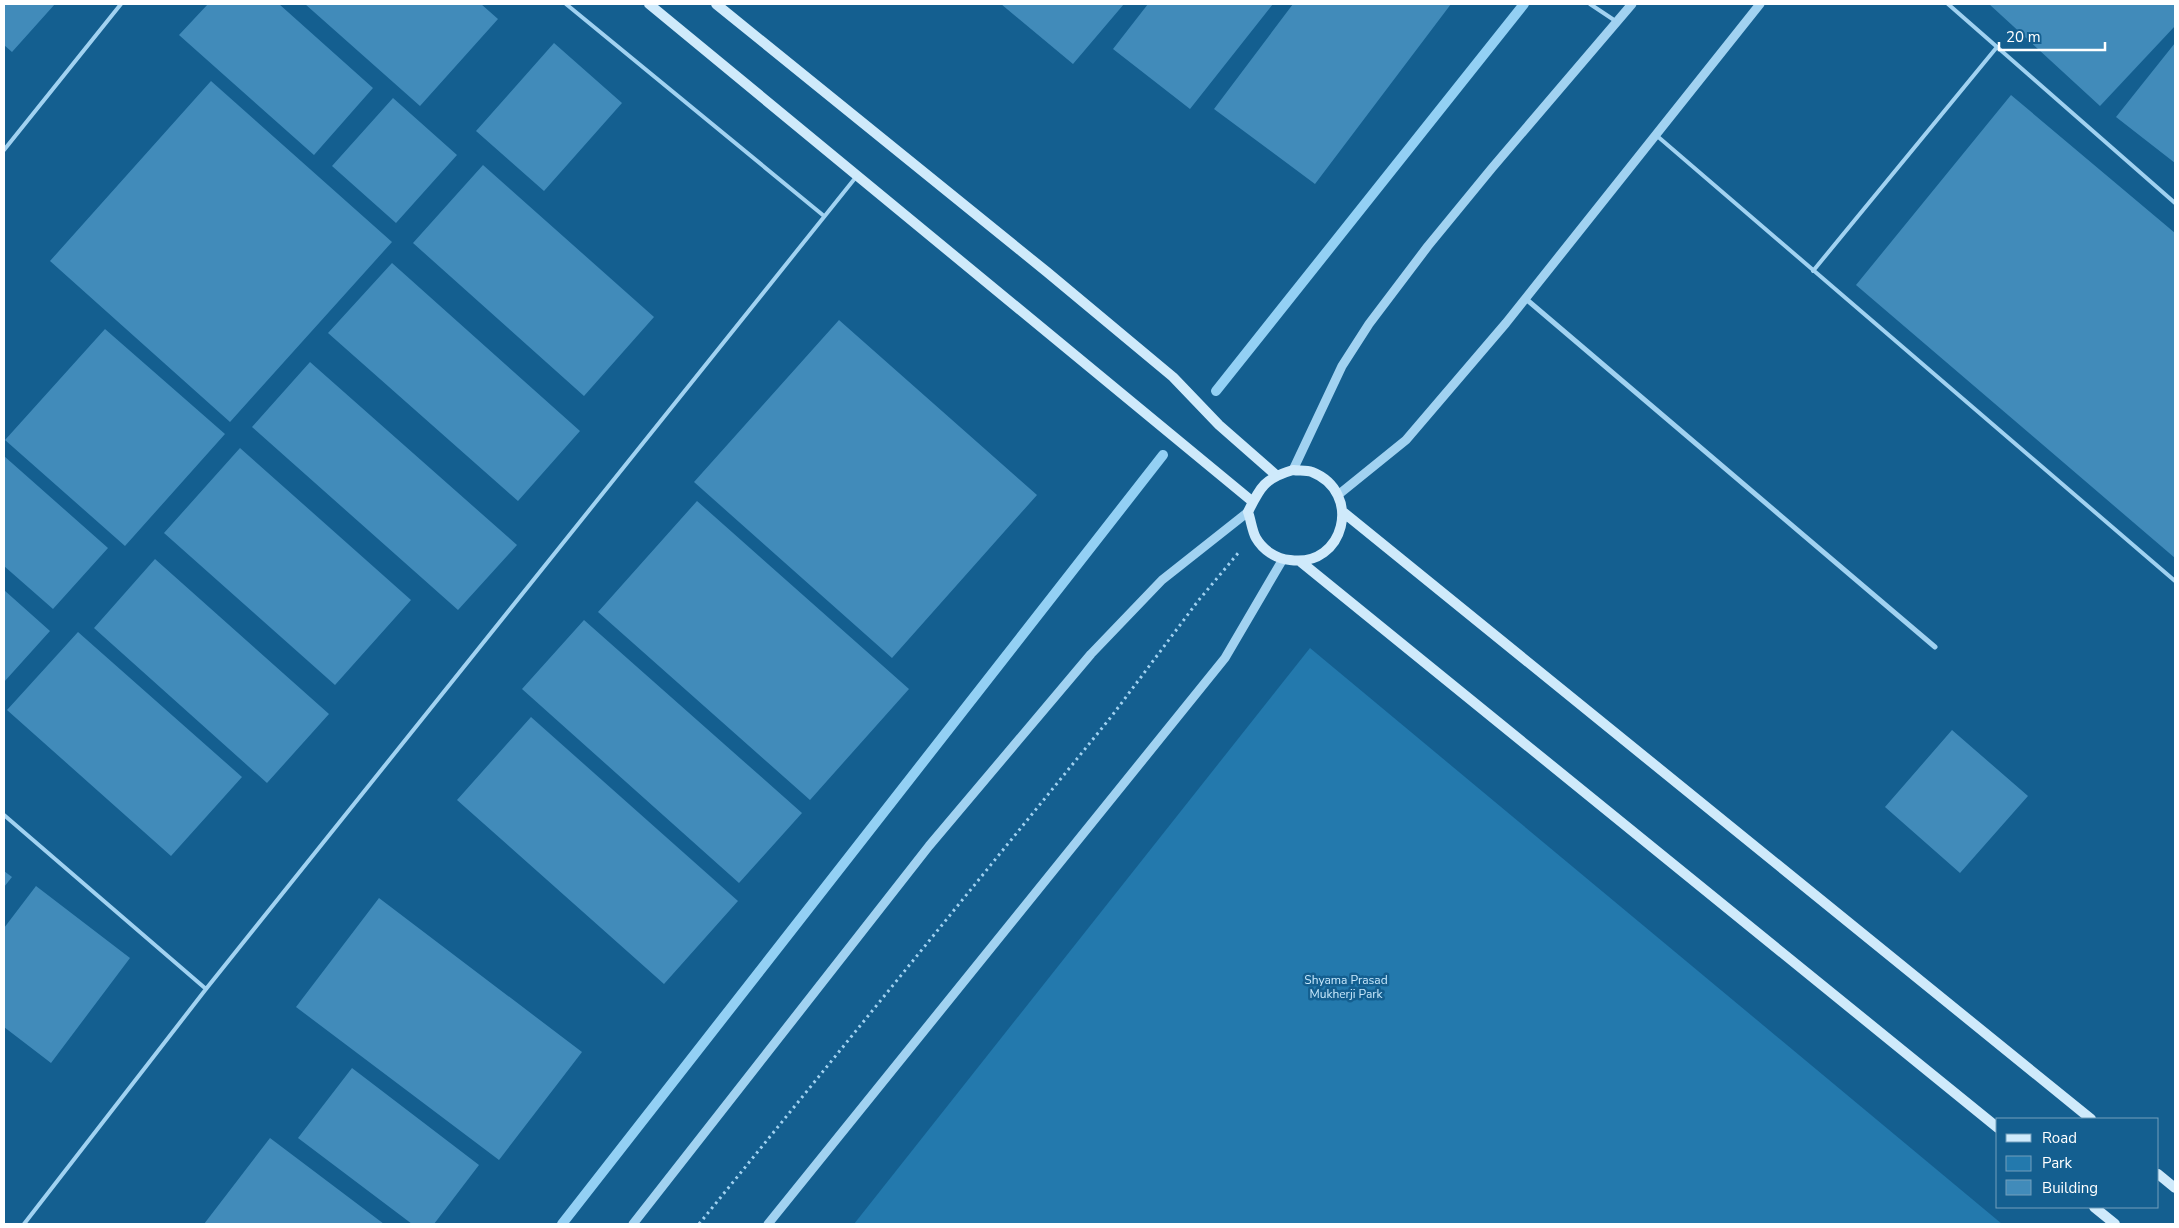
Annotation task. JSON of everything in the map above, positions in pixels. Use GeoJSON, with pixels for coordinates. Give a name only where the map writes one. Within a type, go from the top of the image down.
{"type":"FeatureCollection","features":[{"type":"Feature","properties":{"kind":"main road"},"geometry":{"type":"LineString","coordinates":[[649,4],[1253,502]]}},
{"type":"Feature","properties":{"kind":"main road"},"geometry":{"type":"LineString","coordinates":[[716,4],[1047,272],[1165,371],[1219,425],[1276,475]]}},
{"type":"Feature","properties":{"kind":"main road"},"geometry":{"type":"LineString","coordinates":[[1293,470],[1311,472],[1326,481],[1338,495],[1343,512],[1341,530],[1332,545],[1318,556],[1301,562],[1283,560],[1267,551],[1254,533],[1248,512],[1261,486],[1276,475],[1293,470]]}},
{"type":"Feature","properties":{"kind":"main road"},"geometry":{"type":"LineString","coordinates":[[1343,512],[2090,1118]]}},
{"type":"Feature","properties":{"kind":"main road"},"geometry":{"type":"LineString","coordinates":[[1301,562],[1996,1126]]}},
{"type":"Feature","properties":{"kind":"main road"},"geometry":{"type":"LineString","coordinates":[[2159,1175],[2175,1188]]}},
{"type":"Feature","properties":{"kind":"main road"},"geometry":{"type":"LineString","coordinates":[[2095,1208],[2116,1224]]}},
{"type":"Feature","properties":{"kind":"street"},"geometry":{"type":"LineString","coordinates":[[1293,470],[1342,366],[1369,324],[1428,246],[1492,168],[1632,4]]}},
{"type":"Feature","properties":{"kind":"street"},"geometry":{"type":"LineString","coordinates":[[1338,495],[1406,440],[1526,299],[1760,4]]}},
{"type":"Feature","properties":{"kind":"street"},"geometry":{"type":"LineString","coordinates":[[1526,299],[1935,647]]}},
{"type":"Feature","properties":{"kind":"street"},"geometry":{"type":"LineString","coordinates":[[633,1224],[928,846],[1091,654],[1162,580],[1248,512]]}},
{"type":"Feature","properties":{"kind":"street"},"geometry":{"type":"LineString","coordinates":[[768,1224],[1225,658],[1283,560]]}},
{"type":"Feature","properties":{"kind":"lane"},"geometry":{"type":"LineString","coordinates":[[4,150],[121,4]]}},
{"type":"Feature","properties":{"kind":"lane"},"geometry":{"type":"LineString","coordinates":[[566,4],[824,216]]}},
{"type":"Feature","properties":{"kind":"lane"},"geometry":{"type":"LineString","coordinates":[[1590,4],[1617,22]]}},
{"type":"Feature","properties":{"kind":"lane"},"geometry":{"type":"LineString","coordinates":[[1948,4],[2175,203]]}},
{"type":"Feature","properties":{"kind":"lane"},"geometry":{"type":"LineString","coordinates":[[1813,271],[1997,47]]}},
{"type":"Feature","properties":{"kind":"lane"},"geometry":{"type":"LineString","coordinates":[[1656,135],[2175,581]]}},
{"type":"Feature","properties":{"kind":"lane"},"geometry":{"type":"LineString","coordinates":[[24,1224],[206,989],[858,175]]}},
{"type":"Feature","properties":{"kind":"lane"},"geometry":{"type":"LineString","coordinates":[[4,816],[206,989]]}},
{"type":"Feature","properties":{"kind":"path"},"geometry":{"type":"LineString","coordinates":[[699,1224],[1112,717],[1198,601],[1254,533]]}},
{"type":"Feature","properties":{"kind":"green space","name":"Shyama Prasad Mukherji Park"},"geometry":{"type":"Polygon","coordinates":[[[1310,648],[2002,1224],[854,1224],[1310,648]]]}},
{"type":"Feature","properties":{"kind":"building"},"geometry":{"type":"Polygon","coordinates":[[[4,4],[55,4],[12,52],[4,45],[4,4]]]}},
{"type":"Feature","properties":{"kind":"building"},"geometry":{"type":"Polygon","coordinates":[[[208,4],[279,4],[373,88],[314,155],[179,35],[208,4]]]}},
{"type":"Feature","properties":{"kind":"building"},"geometry":{"type":"Polygon","coordinates":[[[305,4],[481,4],[498,19],[420,106],[305,4]]]}},
{"type":"Feature","properties":{"kind":"building"},"geometry":{"type":"Polygon","coordinates":[[[1001,4],[1124,4],[1073,64],[1001,4]]]}},
{"type":"Feature","properties":{"kind":"building"},"geometry":{"type":"Polygon","coordinates":[[[1148,4],[1273,4],[1190,109],[1113,49],[1148,4]]]}},
{"type":"Feature","properties":{"kind":"building"},"geometry":{"type":"Polygon","coordinates":[[[1293,4],[1451,4],[1315,184],[1214,109],[1293,4]]]}},
{"type":"Feature","properties":{"kind":"building"},"geometry":{"type":"Polygon","coordinates":[[[1989,4],[2175,4],[2175,26],[2100,106],[1989,4]]]}},
{"type":"Feature","properties":{"kind":"building"},"geometry":{"type":"Polygon","coordinates":[[[554,43],[622,103],[544,191],[476,131],[554,43]]]}},
{"type":"Feature","properties":{"kind":"building"},"geometry":{"type":"Polygon","coordinates":[[[2175,43],[2175,163],[2116,117],[2175,43]]]}},
{"type":"Feature","properties":{"kind":"building"},"geometry":{"type":"Polygon","coordinates":[[[211,81],[392,242],[230,422],[50,261],[211,81]]]}},
{"type":"Feature","properties":{"kind":"building"},"geometry":{"type":"Polygon","coordinates":[[[2011,95],[2175,233],[2175,558],[1856,285],[2011,95]]]}},
{"type":"Feature","properties":{"kind":"building"},"geometry":{"type":"Polygon","coordinates":[[[393,98],[457,155],[396,223],[332,166],[393,98]]]}},
{"type":"Feature","properties":{"kind":"building"},"geometry":{"type":"Polygon","coordinates":[[[483,165],[654,317],[584,396],[413,243],[483,165]]]}},
{"type":"Feature","properties":{"kind":"building"},"geometry":{"type":"Polygon","coordinates":[[[392,263],[580,431],[518,501],[328,333],[392,263]]]}},
{"type":"Feature","properties":{"kind":"building"},"geometry":{"type":"Polygon","coordinates":[[[839,320],[1037,495],[892,658],[694,482],[839,320]]]}},
{"type":"Feature","properties":{"kind":"building"},"geometry":{"type":"Polygon","coordinates":[[[105,329],[225,434],[125,546],[5,440],[105,329]]]}},
{"type":"Feature","properties":{"kind":"building"},"geometry":{"type":"Polygon","coordinates":[[[310,362],[517,545],[458,610],[252,427],[310,362]]]}},
{"type":"Feature","properties":{"kind":"building"},"geometry":{"type":"Polygon","coordinates":[[[240,448],[411,600],[335,685],[164,533],[240,448]]]}},
{"type":"Feature","properties":{"kind":"building"},"geometry":{"type":"Polygon","coordinates":[[[4,456],[108,548],[53,609],[4,566],[4,456]]]}},
{"type":"Feature","properties":{"kind":"building"},"geometry":{"type":"Polygon","coordinates":[[[697,501],[909,689],[810,800],[598,612],[697,501]]]}},
{"type":"Feature","properties":{"kind":"building"},"geometry":{"type":"Polygon","coordinates":[[[155,559],[329,714],[267,783],[94,628],[155,559]]]}},
{"type":"Feature","properties":{"kind":"building"},"geometry":{"type":"Polygon","coordinates":[[[4,590],[50,631],[4,682],[4,590]]]}},
{"type":"Feature","properties":{"kind":"building"},"geometry":{"type":"Polygon","coordinates":[[[584,620],[802,813],[739,883],[522,689],[584,620]]]}},
{"type":"Feature","properties":{"kind":"building"},"geometry":{"type":"Polygon","coordinates":[[[78,632],[242,777],[171,856],[7,710],[78,632]]]}},
{"type":"Feature","properties":{"kind":"building"},"geometry":{"type":"Polygon","coordinates":[[[531,717],[738,901],[664,984],[457,800],[531,717]]]}},
{"type":"Feature","properties":{"kind":"building"},"geometry":{"type":"Polygon","coordinates":[[[1952,730],[2028,796],[1960,873],[1885,807],[1952,730]]]}},
{"type":"Feature","properties":{"kind":"building"},"geometry":{"type":"Polygon","coordinates":[[[4,871],[12,877],[4,887],[4,871]]]}},
{"type":"Feature","properties":{"kind":"building"},"geometry":{"type":"Polygon","coordinates":[[[36,886],[130,958],[51,1063],[4,1027],[4,928],[36,886]]]}},
{"type":"Feature","properties":{"kind":"building"},"geometry":{"type":"Polygon","coordinates":[[[379,898],[582,1052],[499,1160],[296,1007],[379,898]]]}},
{"type":"Feature","properties":{"kind":"building"},"geometry":{"type":"Polygon","coordinates":[[[352,1068],[479,1165],[434,1224],[412,1224],[298,1138],[352,1068]]]}},
{"type":"Feature","properties":{"kind":"building"},"geometry":{"type":"Polygon","coordinates":[[[270,1138],[384,1224],[204,1224],[270,1138]]]}},
{"type":"Feature","properties":{"kind":"waterway"},"geometry":{"type":"LineString","coordinates":[[1216,391],[1524,4]]}},
{"type":"Feature","properties":{"kind":"waterway"},"geometry":{"type":"LineString","coordinates":[[562,1224],[1163,455]]}}]}
